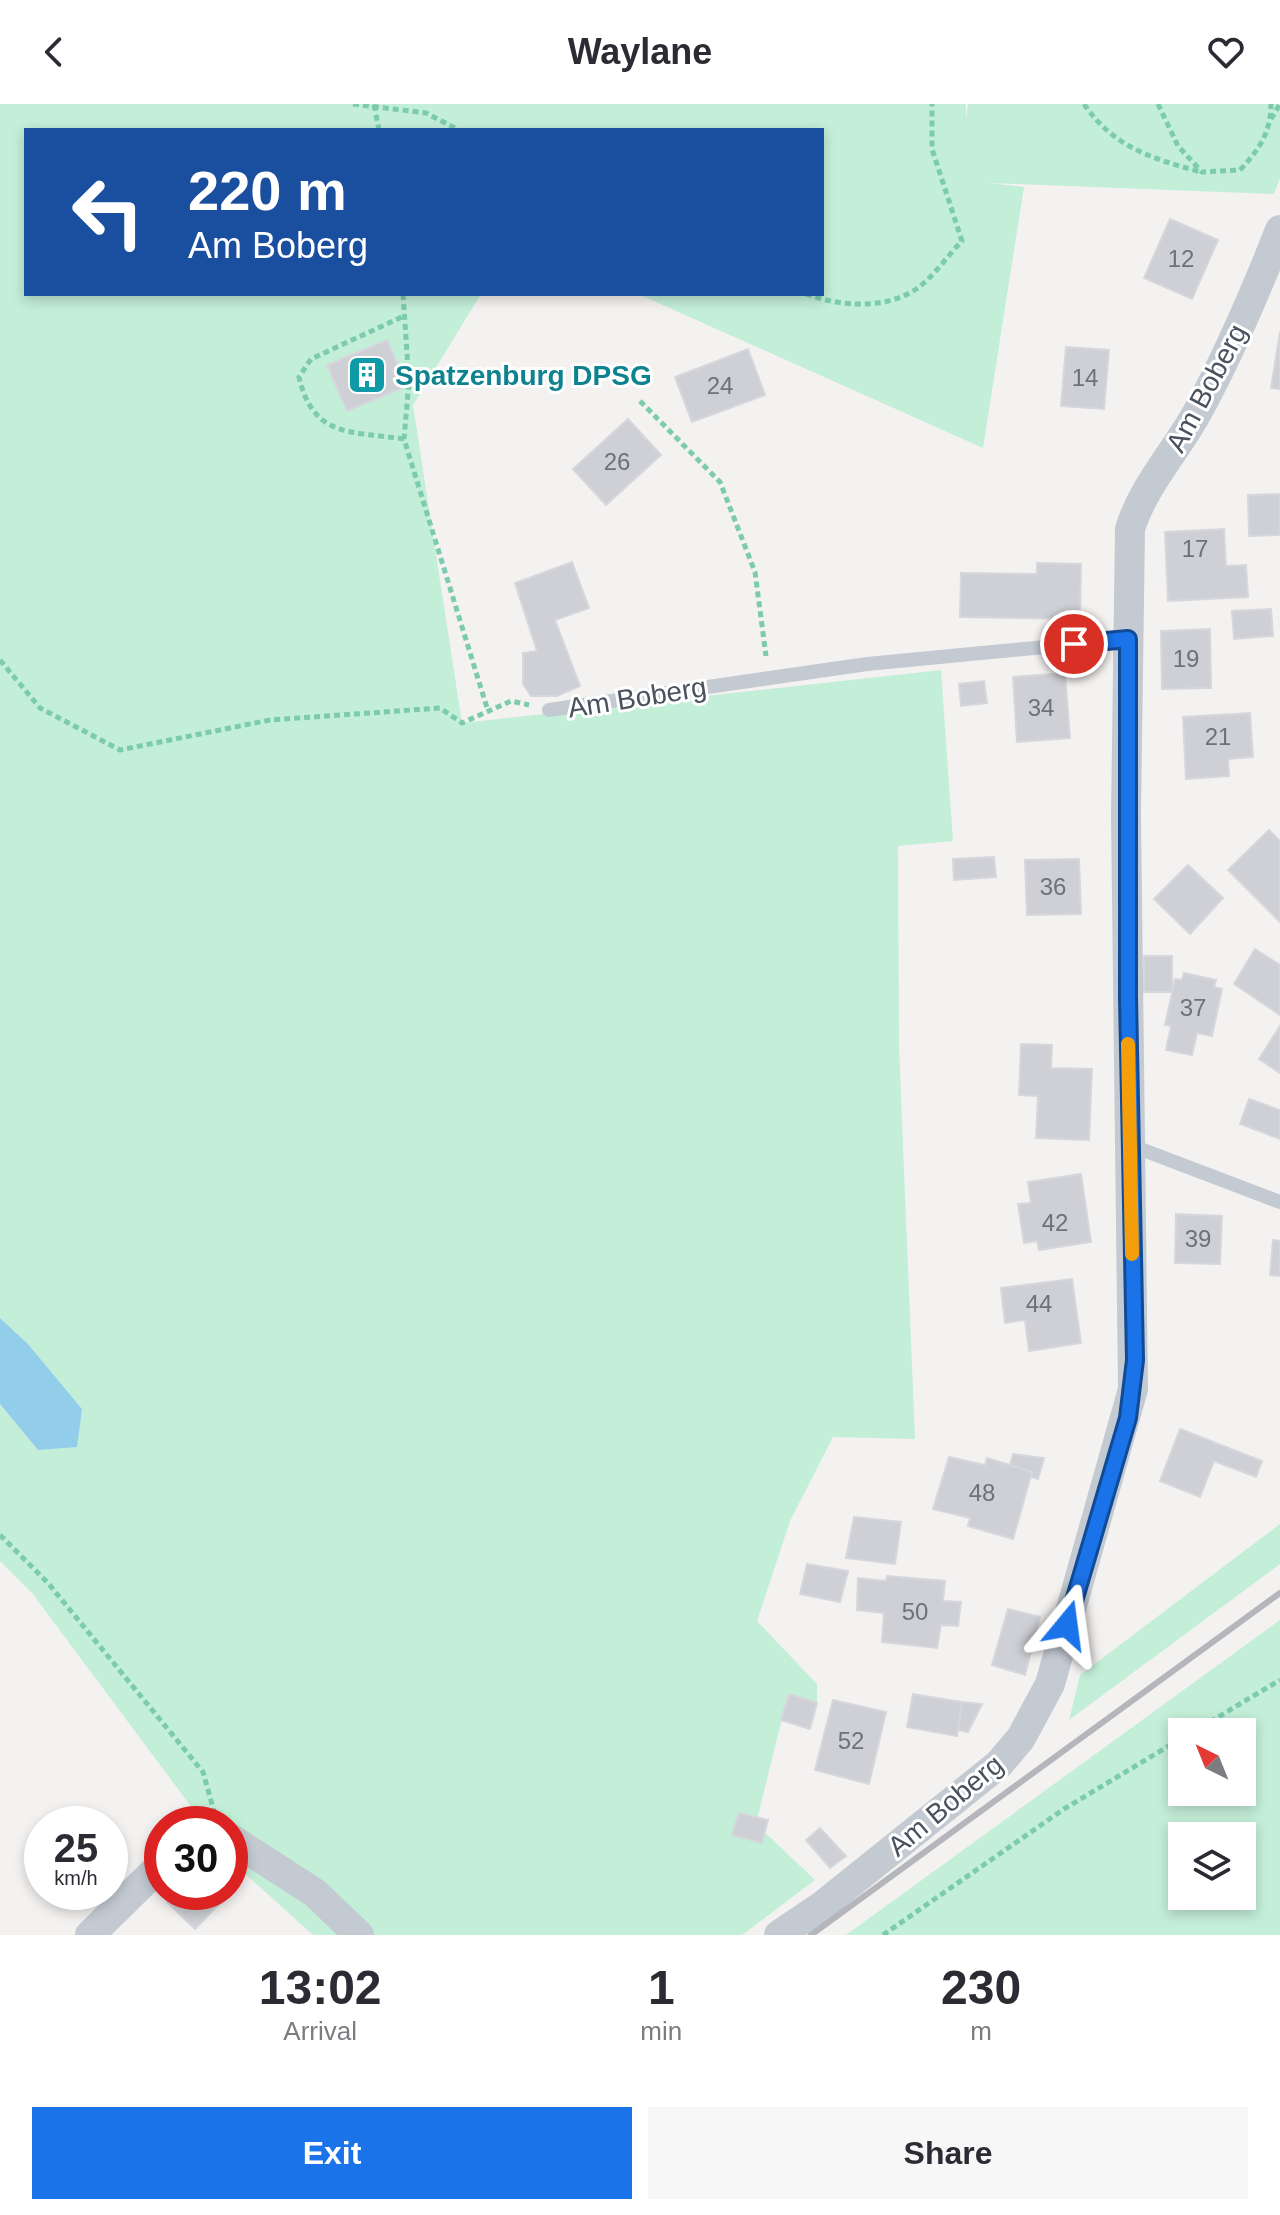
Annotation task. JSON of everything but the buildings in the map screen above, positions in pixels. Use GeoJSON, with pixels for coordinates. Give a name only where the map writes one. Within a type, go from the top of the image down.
{"type":"FeatureCollection","features":[{"type":"Feature","properties":{"kind":"street","name":"Am Boberg"},"geometry":{"type":"LineString","coordinates":[[779,1935],[822,1906],[999,1764],[1021,1738],[1050,1684],[1133,1389],[1130,529],[1134,515],[1197,412],[1252,302],[1280,230]]}},
{"type":"Feature","properties":{"kind":"street"},"geometry":{"type":"LineString","coordinates":[[248,1850],[315,1893],[359,1935]]}},
{"type":"Feature","properties":{"kind":"street"},"geometry":{"type":"LineString","coordinates":[[90,1935],[144,1882]]}},
{"type":"Feature","properties":{"kind":"lane","name":"Am Boberg"},"geometry":{"type":"LineString","coordinates":[[549,710],[867,664],[1128,639]]}},
{"type":"Feature","properties":{"kind":"lane"},"geometry":{"type":"LineString","coordinates":[[1130,1145],[1280,1202]]}},
{"type":"Feature","properties":{"kind":"path"},"geometry":{"type":"LineString","coordinates":[[353,104],[426,113],[455,128]]}},
{"type":"Feature","properties":{"kind":"path"},"geometry":{"type":"LineString","coordinates":[[812,296],[829,302],[889,302],[920,286],[962,241],[932,149],[932,104]]}},
{"type":"Feature","properties":{"kind":"path"},"geometry":{"type":"LineString","coordinates":[[1084,104],[1098,125],[1128,148],[1202,172],[1240,170],[1259,149],[1280,104]]}},
{"type":"Feature","properties":{"kind":"path"},"geometry":{"type":"LineString","coordinates":[[1158,104],[1178,146],[1202,172]]}},
{"type":"Feature","properties":{"kind":"path"},"geometry":{"type":"LineString","coordinates":[[1271,104],[1271,120]]}},
{"type":"Feature","properties":{"kind":"path"},"geometry":{"type":"LineString","coordinates":[[374,106],[379,128]]}},
{"type":"Feature","properties":{"kind":"path"},"geometry":{"type":"LineString","coordinates":[[403,296],[409,382],[404,439],[488,711]]}},
{"type":"Feature","properties":{"kind":"path"},"geometry":{"type":"LineString","coordinates":[[404,316],[311,359],[299,377],[303,397],[319,421],[344,430],[404,439]]}},
{"type":"Feature","properties":{"kind":"path"},"geometry":{"type":"LineString","coordinates":[[640,401],[720,482],[755,572],[769,678]]}},
{"type":"Feature","properties":{"kind":"path","name":"Am Boberg"},"geometry":{"type":"LineString","coordinates":[[0,660],[40,708],[120,750],[270,720],[440,708],[462,723],[511,701],[549,710]]}},
{"type":"Feature","properties":{"kind":"path"},"geometry":{"type":"LineString","coordinates":[[0,1535],[48,1583],[203,1772],[212,1806]]}},
{"type":"Feature","properties":{"kind":"path"},"geometry":{"type":"LineString","coordinates":[[1216,1718],[1280,1680]]}},
{"type":"Feature","properties":{"kind":"path"},"geometry":{"type":"LineString","coordinates":[[883,1935],[1064,1809],[1168,1746]]}},
{"type":"Feature","properties":{"kind":"green space"},"geometry":{"type":"Polygon","coordinates":[[[0,104],[966,104],[966,120],[968,104],[1280,104],[1280,178],[1274,194],[989,183],[1024,187],[983,448],[642,296],[824,296],[824,128],[24,128],[24,296],[480,296],[413,405],[462,723],[941,670],[953,841],[898,846],[899,1047],[915,1439],[833,1437],[790,1521],[757,1621],[817,1684],[817,1703],[788,1694],[756,1824],[815,1880],[742,1935],[313,1935],[248,1876],[248,1806],[191,1806],[32,1593],[0,1561],[0,1404],[38,1450],[82,1409],[28,1344],[0,1318],[0,104]]]}},
{"type":"Feature","properties":{"kind":"green space"},"geometry":{"type":"Polygon","coordinates":[[[1280,1524],[1280,1564],[1069,1720],[1080,1675],[1280,1524]]]}},
{"type":"Feature","properties":{"kind":"green space"},"geometry":{"type":"Polygon","coordinates":[[[1280,1620],[1280,1935],[846,1935],[1280,1620]]]}},
{"type":"Feature","properties":{"kind":"water"},"geometry":{"type":"Polygon","coordinates":[[[0,1318],[28,1344],[82,1409],[77,1447],[38,1450],[0,1404],[0,1318]]]}},
{"type":"Feature","properties":{"kind":"railway"},"geometry":{"type":"LineString","coordinates":[[811,1935],[1280,1593]]}},
{"type":"Feature","properties":{"kind":"slow traffic"},"geometry":{"type":"LineString","coordinates":[[1128,1044],[1132,1254]]}},
{"type":"Feature","properties":{"kind":"place","name":"Spatzenburg DPSG"},"geometry":{"type":"Point","coordinates":[367,375]}},
{"type":"Feature","properties":{"kind":"route"},"geometry":{"type":"LineString","coordinates":[[1067,1625],[1128,1418],[1135,1360],[1126,815],[1128,639],[1074,644]]}}]}
